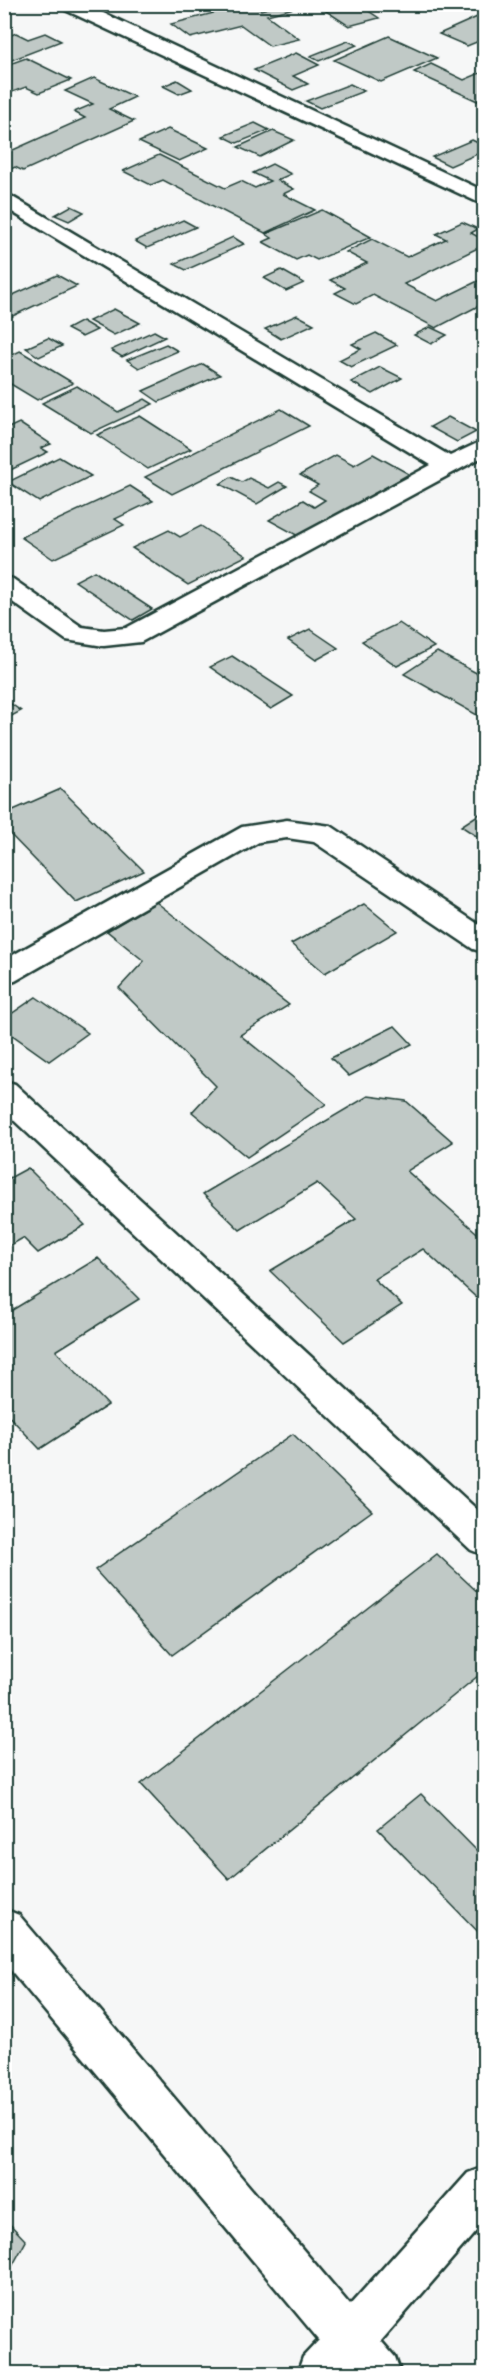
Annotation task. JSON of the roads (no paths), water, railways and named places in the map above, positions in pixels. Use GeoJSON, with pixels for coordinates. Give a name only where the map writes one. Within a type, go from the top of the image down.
{"type":"FeatureCollection","features":[{"type":"Feature","properties":{"kind":"street"},"geometry":{"type":"LineString","coordinates":[[69,4],[484,199]]}},
{"type":"Feature","properties":{"kind":"street"},"geometry":{"type":"LineString","coordinates":[[4,198],[448,465]]}},
{"type":"Feature","properties":{"kind":"street"},"geometry":{"type":"LineString","coordinates":[[4,584],[75,634],[104,638],[132,636],[484,447]]}},
{"type":"Feature","properties":{"kind":"street"},"geometry":{"type":"LineString","coordinates":[[4,974],[252,834],[288,829],[321,833],[484,942]]}},
{"type":"Feature","properties":{"kind":"street"},"geometry":{"type":"LineString","coordinates":[[4,1092],[484,1539]]}},
{"type":"Feature","properties":{"kind":"street"},"geometry":{"type":"LineString","coordinates":[[4,1929],[349,2363],[484,2189]]}}]}
